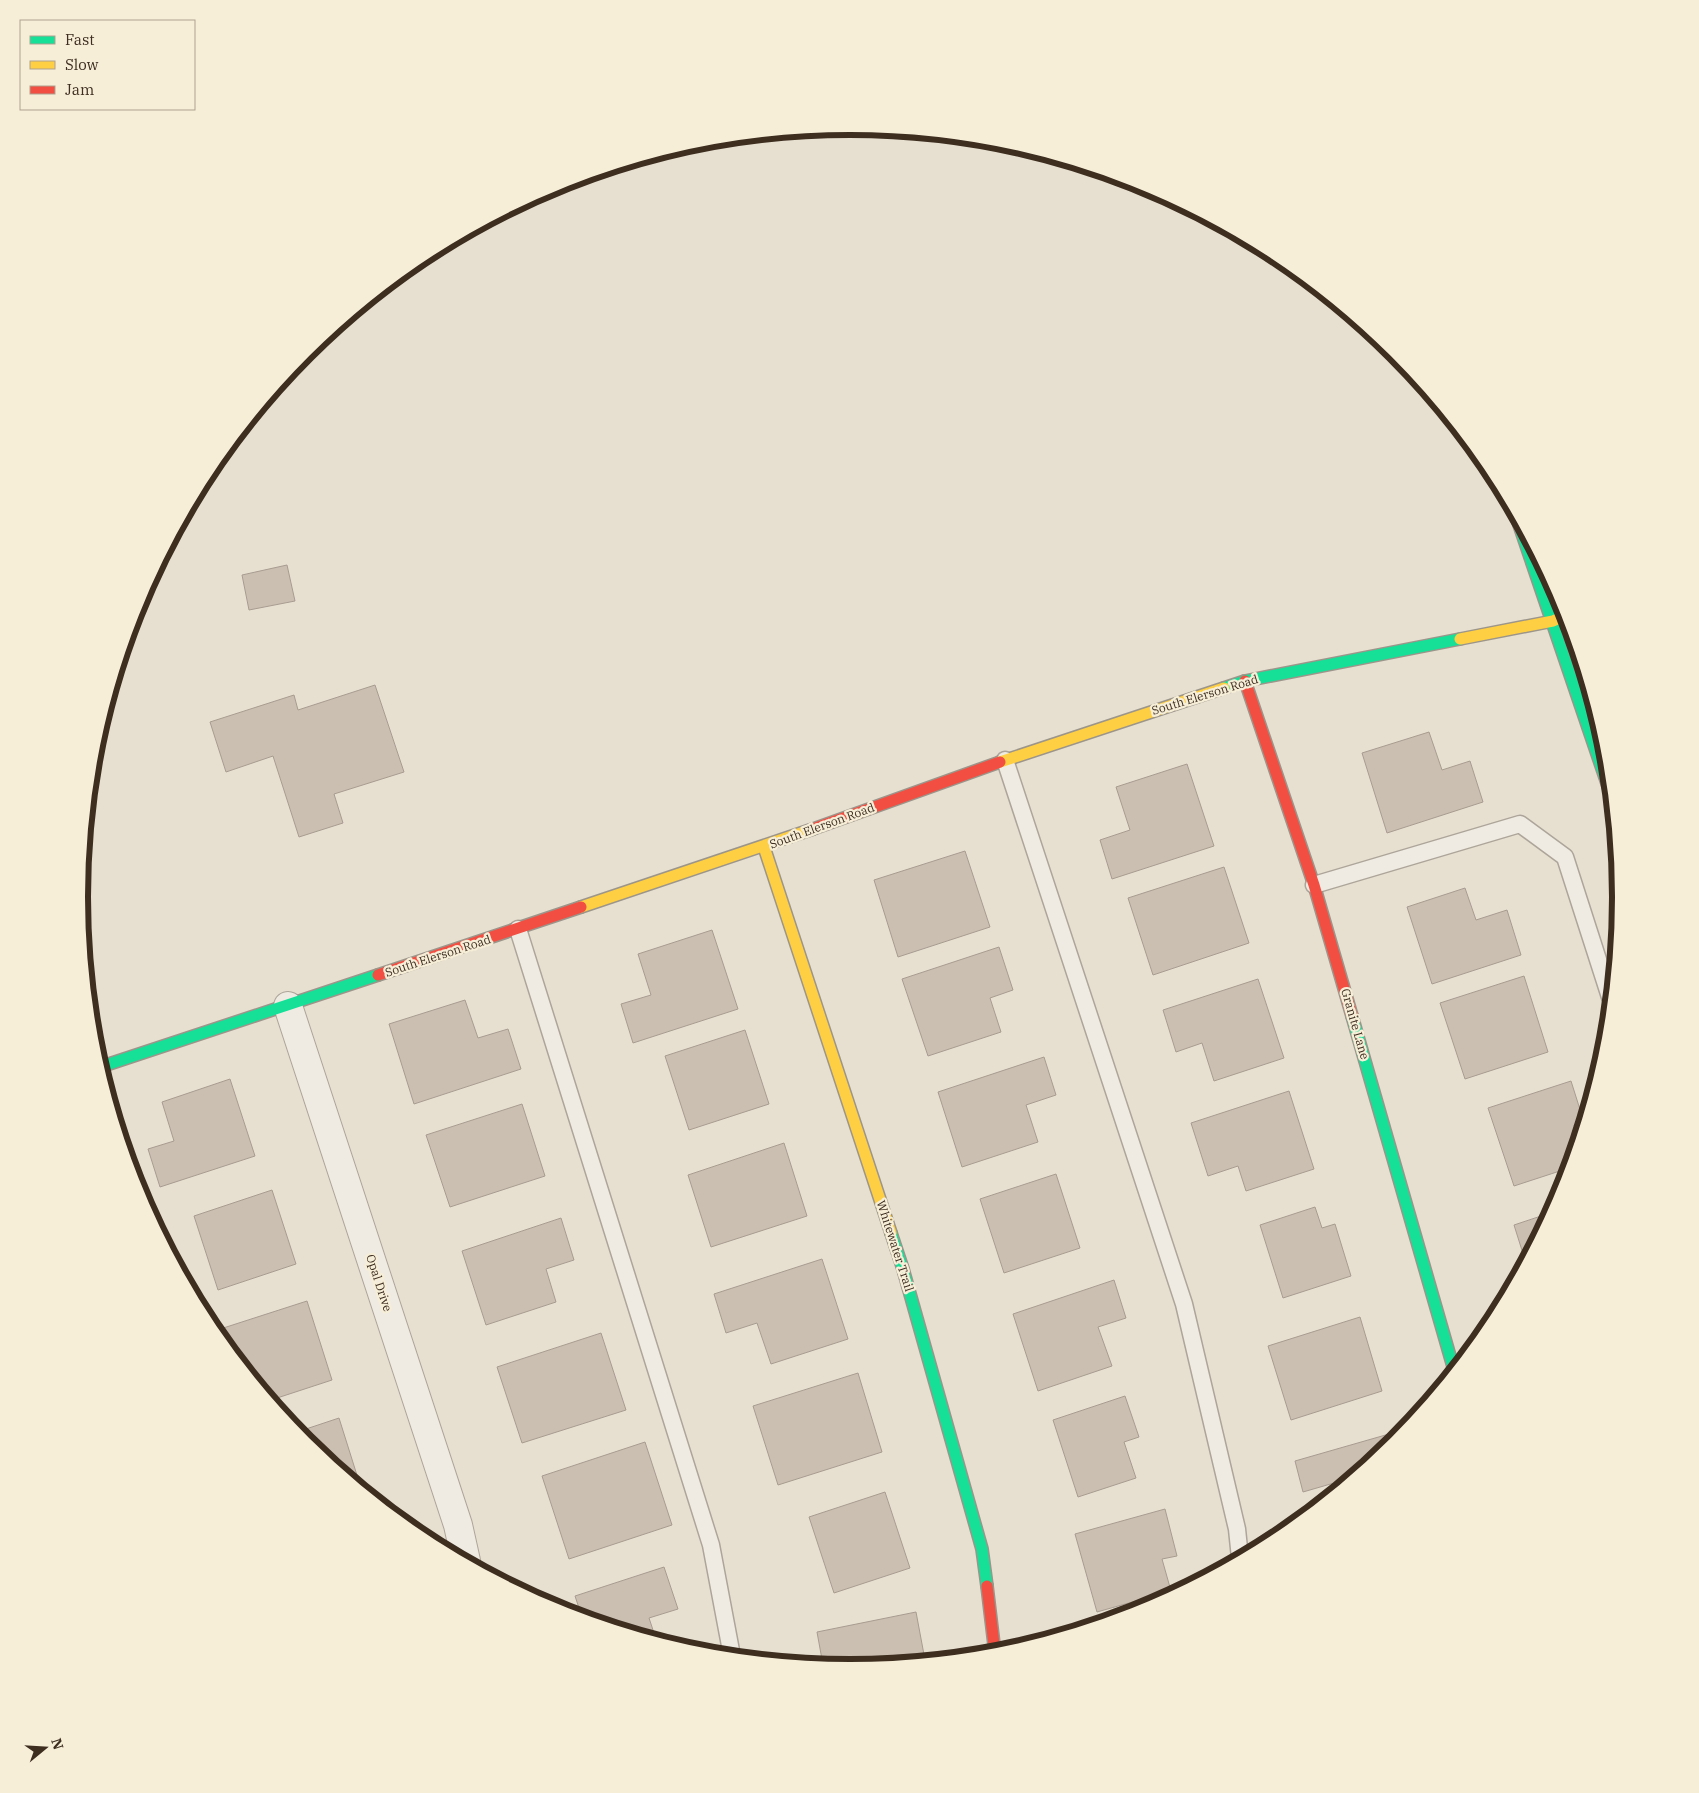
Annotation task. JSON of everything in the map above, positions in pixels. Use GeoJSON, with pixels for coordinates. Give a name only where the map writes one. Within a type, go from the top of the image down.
{"type":"FeatureCollection","features":[{"type":"Feature","properties":{"kind":"street"},"geometry":{"type":"LineString","coordinates":[[1528,550],[1599,758]]}},
{"type":"Feature","properties":{"kind":"street"},"geometry":{"type":"LineString","coordinates":[[1553,621],[1558,619]]}},
{"type":"Feature","properties":{"kind":"street"},"geometry":{"type":"LineString","coordinates":[[1553,621],[1560,622]]}},
{"type":"Feature","properties":{"kind":"street","name":"South Elerson Road"},"geometry":{"type":"LineString","coordinates":[[106,1065],[764,847],[1005,760],[1245,681],[1553,621]]}},
{"type":"Feature","properties":{"kind":"street","name":"Granite Lane"},"geometry":{"type":"LineString","coordinates":[[1245,681],[1314,885],[1452,1363]]}},
{"type":"Feature","properties":{"kind":"street","name":"Whitewater Trail"},"geometry":{"type":"LineString","coordinates":[[764,847],[903,1269],[982,1549],[994,1645]]}},
{"type":"Feature","properties":{"kind":"street","name":"Opal Drive"},"geometry":{"type":"LineString","coordinates":[[288,1006],[458,1525],[464,1554]]}},
{"type":"Feature","properties":{"kind":"lane"},"geometry":{"type":"LineString","coordinates":[[1005,760],[1184,1304],[1237,1528],[1239,1550]]}},
{"type":"Feature","properties":{"kind":"lane"},"geometry":{"type":"LineString","coordinates":[[1314,885],[1520,824],[1565,857],[1606,984]]}},
{"type":"Feature","properties":{"kind":"lane"},"geometry":{"type":"LineString","coordinates":[[518,929],[710,1545],[731,1649]]}},
{"type":"Feature","properties":{"kind":"building"},"geometry":{"type":"Polygon","coordinates":[[[287,565],[295,601],[249,610],[242,575],[287,565]]]}},
{"type":"Feature","properties":{"kind":"building"},"geometry":{"type":"Polygon","coordinates":[[[375,685],[404,772],[334,794],[343,823],[299,837],[273,756],[226,772],[210,722],[294,695],[298,710],[375,685]]]}},
{"type":"Feature","properties":{"kind":"building"},"geometry":{"type":"Polygon","coordinates":[[[1429,732],[1442,770],[1470,761],[1483,802],[1387,833],[1362,753],[1429,732]]]}},
{"type":"Feature","properties":{"kind":"building"},"geometry":{"type":"Polygon","coordinates":[[[1187,764],[1214,846],[1112,879],[1100,840],[1130,830],[1116,787],[1187,764]]]}},
{"type":"Feature","properties":{"kind":"building"},"geometry":{"type":"Polygon","coordinates":[[[965,851],[990,927],[898,957],[874,880],[965,851]]]}},
{"type":"Feature","properties":{"kind":"building"},"geometry":{"type":"Polygon","coordinates":[[[1224,867],[1249,943],[1153,975],[1128,898],[1224,867]]]}},
{"type":"Feature","properties":{"kind":"building"},"geometry":{"type":"Polygon","coordinates":[[[1465,888],[1476,920],[1507,910],[1521,955],[1432,984],[1407,907],[1465,888]]]}},
{"type":"Feature","properties":{"kind":"building"},"geometry":{"type":"Polygon","coordinates":[[[712,930],[738,1009],[633,1043],[621,1004],[651,995],[638,954],[712,930]]]}},
{"type":"Feature","properties":{"kind":"building"},"geometry":{"type":"Polygon","coordinates":[[[999,947],[1013,990],[990,998],[1001,1032],[928,1056],[902,979],[999,947]]]}},
{"type":"Feature","properties":{"kind":"building"},"geometry":{"type":"Polygon","coordinates":[[[1524,976],[1548,1052],[1465,1079],[1440,1003],[1524,976]]]}},
{"type":"Feature","properties":{"kind":"building"},"geometry":{"type":"Polygon","coordinates":[[[1258,979],[1284,1058],[1214,1081],[1202,1043],[1176,1052],[1163,1010],[1258,979]]]}},
{"type":"Feature","properties":{"kind":"building"},"geometry":{"type":"Polygon","coordinates":[[[465,1000],[478,1038],[508,1029],[521,1069],[414,1104],[389,1024],[465,1000]]]}},
{"type":"Feature","properties":{"kind":"building"},"geometry":{"type":"Polygon","coordinates":[[[745,1030],[769,1104],[689,1130],[665,1056],[745,1030]]]}},
{"type":"Feature","properties":{"kind":"building"},"geometry":{"type":"Polygon","coordinates":[[[1044,1057],[1056,1095],[1026,1105],[1038,1142],[962,1167],[938,1092],[1044,1057]]]}},
{"type":"Feature","properties":{"kind":"building"},"geometry":{"type":"Polygon","coordinates":[[[230,1079],[255,1156],[160,1187],[148,1149],[174,1141],[162,1102],[230,1079]]]}},
{"type":"Feature","properties":{"kind":"building"},"geometry":{"type":"Polygon","coordinates":[[[1571,1081],[1581,1111],[1576,1124],[1574,1125],[1575,1128],[1559,1171],[1514,1186],[1488,1108],[1571,1081]]]}},
{"type":"Feature","properties":{"kind":"building"},"geometry":{"type":"Polygon","coordinates":[[[1289,1091],[1314,1169],[1246,1191],[1238,1166],[1208,1176],[1191,1123],[1289,1091]]]}},
{"type":"Feature","properties":{"kind":"building"},"geometry":{"type":"Polygon","coordinates":[[[522,1104],[545,1176],[450,1207],[426,1135],[522,1104]]]}},
{"type":"Feature","properties":{"kind":"building"},"geometry":{"type":"Polygon","coordinates":[[[784,1143],[807,1216],[711,1247],[688,1175],[784,1143]]]}},
{"type":"Feature","properties":{"kind":"building"},"geometry":{"type":"Polygon","coordinates":[[[1056,1174],[1080,1248],[1004,1273],[980,1199],[1056,1174]]]}},
{"type":"Feature","properties":{"kind":"building"},"geometry":{"type":"Polygon","coordinates":[[[272,1190],[296,1264],[218,1290],[194,1216],[272,1190]]]}},
{"type":"Feature","properties":{"kind":"building"},"geometry":{"type":"Polygon","coordinates":[[[1315,1207],[1322,1228],[1335,1224],[1351,1276],[1283,1298],[1260,1225],[1315,1207]]]}},
{"type":"Feature","properties":{"kind":"building"},"geometry":{"type":"Polygon","coordinates":[[[1541,1216],[1523,1253],[1514,1225],[1541,1216]]]}},
{"type":"Feature","properties":{"kind":"building"},"geometry":{"type":"Polygon","coordinates":[[[561,1218],[574,1260],[546,1269],[556,1302],[486,1325],[462,1251],[561,1218]]]}},
{"type":"Feature","properties":{"kind":"building"},"geometry":{"type":"Polygon","coordinates":[[[822,1259],[848,1339],[771,1364],[757,1323],[726,1333],[714,1294],[822,1259]]]}},
{"type":"Feature","properties":{"kind":"building"},"geometry":{"type":"Polygon","coordinates":[[[1114,1280],[1126,1318],[1098,1327],[1112,1366],[1038,1391],[1013,1314],[1114,1280]]]}},
{"type":"Feature","properties":{"kind":"building"},"geometry":{"type":"Polygon","coordinates":[[[307,1301],[332,1380],[276,1398],[222,1328],[307,1301]]]}},
{"type":"Feature","properties":{"kind":"building"},"geometry":{"type":"Polygon","coordinates":[[[1360,1317],[1382,1391],[1291,1420],[1268,1346],[1360,1317]]]}},
{"type":"Feature","properties":{"kind":"building"},"geometry":{"type":"Polygon","coordinates":[[[601,1333],[626,1410],[522,1443],[497,1367],[601,1333]]]}},
{"type":"Feature","properties":{"kind":"building"},"geometry":{"type":"Polygon","coordinates":[[[858,1373],[882,1452],[778,1485],[753,1406],[858,1373]]]}},
{"type":"Feature","properties":{"kind":"building"},"geometry":{"type":"Polygon","coordinates":[[[1125,1396],[1139,1437],[1124,1442],[1136,1478],[1078,1497],[1053,1420],[1125,1396]]]}},
{"type":"Feature","properties":{"kind":"building"},"geometry":{"type":"Polygon","coordinates":[[[339,1418],[358,1478],[347,1469],[305,1429],[339,1418]]]}},
{"type":"Feature","properties":{"kind":"building"},"geometry":{"type":"Polygon","coordinates":[[[1389,1434],[1334,1484],[1303,1492],[1295,1461],[1389,1434]]]}},
{"type":"Feature","properties":{"kind":"building"},"geometry":{"type":"Polygon","coordinates":[[[645,1442],[672,1525],[569,1559],[542,1476],[645,1442]]]}},
{"type":"Feature","properties":{"kind":"building"},"geometry":{"type":"Polygon","coordinates":[[[885,1492],[910,1568],[834,1593],[809,1517],[885,1492]]]}},
{"type":"Feature","properties":{"kind":"building"},"geometry":{"type":"Polygon","coordinates":[[[1165,1509],[1177,1556],[1162,1559],[1170,1587],[1144,1599],[1097,1612],[1075,1534],[1165,1509]]]}},
{"type":"Feature","properties":{"kind":"building"},"geometry":{"type":"Polygon","coordinates":[[[664,1567],[678,1609],[649,1618],[654,1633],[579,1608],[575,1596],[664,1567]]]}},
{"type":"Feature","properties":{"kind":"building"},"geometry":{"type":"Polygon","coordinates":[[[916,1612],[924,1655],[850,1659],[822,1658],[817,1632],[916,1612]]]}},
{"type":"Feature","properties":{"kind":"traffic: fast"},"geometry":{"type":"LineString","coordinates":[[1527,548],[1599,759]]}},
{"type":"Feature","properties":{"kind":"traffic: fast"},"geometry":{"type":"LineString","coordinates":[[1224,688],[1245,681],[1460,639]]}},
{"type":"Feature","properties":{"kind":"traffic: fast"},"geometry":{"type":"LineString","coordinates":[[106,1065],[378,975]]}},
{"type":"Feature","properties":{"kind":"traffic: fast"},"geometry":{"type":"LineString","coordinates":[[1352,1016],[1452,1363]]}},
{"type":"Feature","properties":{"kind":"traffic: fast"},"geometry":{"type":"LineString","coordinates":[[891,1233],[903,1269],[982,1549],[987,1586]]}},
{"type":"Feature","properties":{"kind":"traffic: slow"},"geometry":{"type":"LineString","coordinates":[[1460,639],[1558,619]]}},
{"type":"Feature","properties":{"kind":"traffic: slow"},"geometry":{"type":"LineString","coordinates":[[1000,762],[1224,688]]}},
{"type":"Feature","properties":{"kind":"traffic: slow"},"geometry":{"type":"LineString","coordinates":[[581,907],[813,829]]}},
{"type":"Feature","properties":{"kind":"traffic: slow"},"geometry":{"type":"LineString","coordinates":[[764,847],[891,1233]]}},
{"type":"Feature","properties":{"kind":"traffic: jam"},"geometry":{"type":"LineString","coordinates":[[1245,681],[1314,885],[1352,1016]]}},
{"type":"Feature","properties":{"kind":"traffic: jam"},"geometry":{"type":"LineString","coordinates":[[813,829],[1000,762]]}},
{"type":"Feature","properties":{"kind":"traffic: jam"},"geometry":{"type":"LineString","coordinates":[[378,975],[581,907]]}},
{"type":"Feature","properties":{"kind":"traffic: jam"},"geometry":{"type":"LineString","coordinates":[[987,1586],[994,1645]]}}]}
